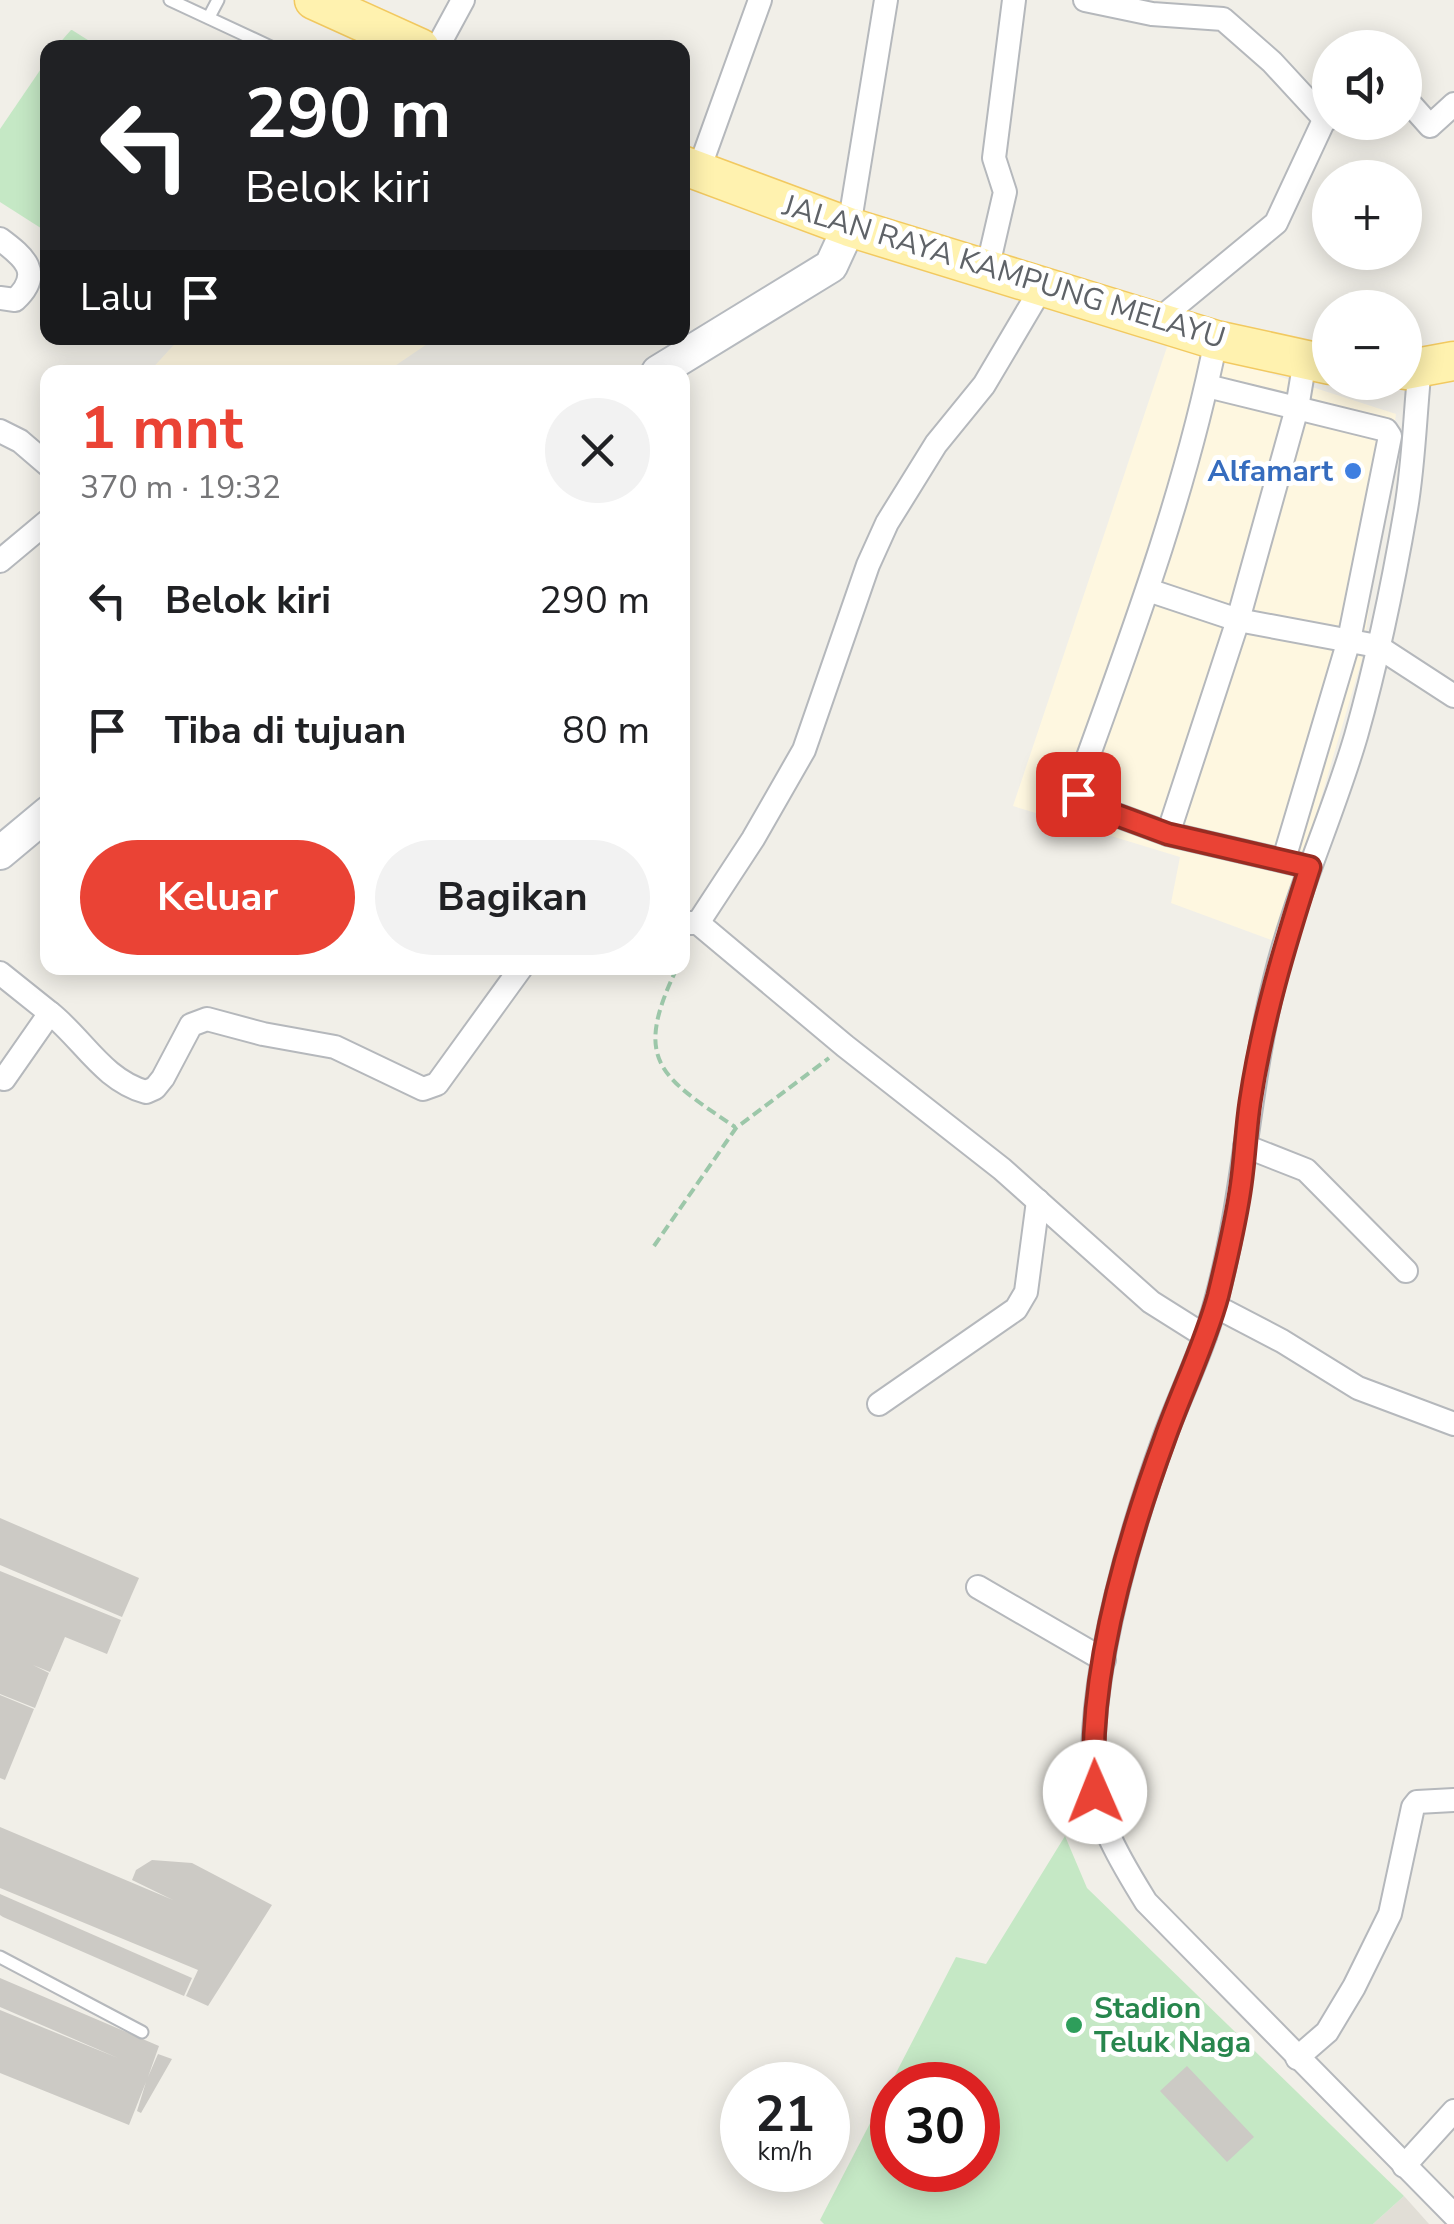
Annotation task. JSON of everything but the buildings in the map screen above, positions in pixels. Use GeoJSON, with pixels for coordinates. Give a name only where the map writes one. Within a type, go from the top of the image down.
{"type":"FeatureCollection","features":[{"type":"Feature","properties":{"kind":"main road"},"geometry":{"type":"LineString","coordinates":[[314,0],[402,40]]}},
{"type":"Feature","properties":{"kind":"main road","name":"JALAN RAYA KAMPUNG MELAYU"},"geometry":{"type":"LineString","coordinates":[[690,168],[848,227],[1216,340],[1312,361]]}},
{"type":"Feature","properties":{"kind":"main road"},"geometry":{"type":"LineString","coordinates":[[669,365],[830,266],[848,227]]}},
{"type":"Feature","properties":{"kind":"main road"},"geometry":{"type":"LineString","coordinates":[[0,853],[40,821]]}},
{"type":"Feature","properties":{"kind":"street"},"geometry":{"type":"LineString","coordinates":[[440,40],[463,0]]}},
{"type":"Feature","properties":{"kind":"street"},"geometry":{"type":"LineString","coordinates":[[690,168],[760,0]]}},
{"type":"Feature","properties":{"kind":"street"},"geometry":{"type":"LineString","coordinates":[[848,227],[886,0]]}},
{"type":"Feature","properties":{"kind":"street"},"geometry":{"type":"LineString","coordinates":[[987,270],[1004,192],[994,158],[1014,0]]}},
{"type":"Feature","properties":{"kind":"street"},"geometry":{"type":"LineString","coordinates":[[1085,0],[1152,14],[1229,9],[1272,62],[1312,102]]}},
{"type":"Feature","properties":{"kind":"street"},"geometry":{"type":"LineString","coordinates":[[1422,117],[1430,126],[1454,104]]}},
{"type":"Feature","properties":{"kind":"street"},"geometry":{"type":"LineString","coordinates":[[1156,322],[1276,223],[1317,140]]}},
{"type":"Feature","properties":{"kind":"street"},"geometry":{"type":"LineString","coordinates":[[0,239],[25,258],[30,277],[15,300],[0,298]]}},
{"type":"Feature","properties":{"kind":"street"},"geometry":{"type":"LineString","coordinates":[[1042,287],[984,385],[936,444],[887,523],[868,564],[804,750],[753,839],[690,923],[1038,1200],[1151,1302],[1204,1336]]}},
{"type":"Feature","properties":{"kind":"street"},"geometry":{"type":"LineString","coordinates":[[1216,340],[1207,386],[1148,590],[1078,794],[1084,803],[1168,834],[1310,867]]}},
{"type":"Feature","properties":{"kind":"street"},"geometry":{"type":"LineString","coordinates":[[1426,366],[1407,507],[1356,737],[1275,976],[1250,1102],[1235,1218],[1215,1306],[1142,1504],[1104,1660],[1092,1763],[1099,1815],[1112,1846],[1146,1902],[1454,2216]]}},
{"type":"Feature","properties":{"kind":"street"},"geometry":{"type":"LineString","coordinates":[[1168,834],[1238,620],[1297,408],[1312,375]]}},
{"type":"Feature","properties":{"kind":"street"},"geometry":{"type":"LineString","coordinates":[[1207,386],[1386,430],[1390,436],[1349,640],[1284,858]]}},
{"type":"Feature","properties":{"kind":"street"},"geometry":{"type":"LineString","coordinates":[[0,431],[20,441],[40,459]]}},
{"type":"Feature","properties":{"kind":"street"},"geometry":{"type":"LineString","coordinates":[[0,561],[40,528]]}},
{"type":"Feature","properties":{"kind":"street"},"geometry":{"type":"LineString","coordinates":[[1148,590],[1238,620],[1377,646],[1454,696]]}},
{"type":"Feature","properties":{"kind":"street"},"geometry":{"type":"LineString","coordinates":[[0,973],[50,1013],[101,1065],[123,1082],[146,1092],[156,1088],[163,1078],[192,1026],[207,1018],[335,1048],[423,1089],[437,1084],[517,975]]}},
{"type":"Feature","properties":{"kind":"street"},"geometry":{"type":"LineString","coordinates":[[4,1078],[50,1013]]}},
{"type":"Feature","properties":{"kind":"street"},"geometry":{"type":"LineString","coordinates":[[1245,1146],[1306,1170],[1406,1271]]}},
{"type":"Feature","properties":{"kind":"street"},"geometry":{"type":"LineString","coordinates":[[879,1404],[1016,1310],[1026,1292],[1038,1200]]}},
{"type":"Feature","properties":{"kind":"street"},"geometry":{"type":"LineString","coordinates":[[1215,1306],[1358,1388],[1454,1424]]}},
{"type":"Feature","properties":{"kind":"street"},"geometry":{"type":"LineString","coordinates":[[978,1587],[1104,1660]]}},
{"type":"Feature","properties":{"kind":"street"},"geometry":{"type":"LineString","coordinates":[[1297,2058],[1327,2032],[1390,1914],[1413,1808],[1417,1802],[1454,1800]]}},
{"type":"Feature","properties":{"kind":"street"},"geometry":{"type":"LineString","coordinates":[[1404,2166],[1454,2111]]}},
{"type":"Feature","properties":{"kind":"lane"},"geometry":{"type":"LineString","coordinates":[[170,0],[257,40]]}},
{"type":"Feature","properties":{"kind":"lane"},"geometry":{"type":"LineString","coordinates":[[209,17],[218,0]]}},
{"type":"Feature","properties":{"kind":"lane"},"geometry":{"type":"LineString","coordinates":[[0,1957],[142,2032]]}},
{"type":"Feature","properties":{"kind":"path"},"geometry":{"type":"LineString","coordinates":[[673,975],[663,996],[656,1034],[659,1062],[676,1088],[736,1128]]}},
{"type":"Feature","properties":{"kind":"path"},"geometry":{"type":"LineString","coordinates":[[654,1246],[736,1128],[844,1046]]}},
{"type":"Feature","properties":{"kind":"shaded area"},"geometry":{"type":"Polygon","coordinates":[[[1169,341],[1312,387],[1312,400],[1352,400],[1396,414],[1362,659],[1274,941],[1171,903],[1180,857],[1013,806],[1169,341]]]}},
{"type":"Feature","properties":{"kind":"shaded area"},"geometry":{"type":"Polygon","coordinates":[[[174,345],[426,345],[396,365],[155,365],[174,345]]]}},
{"type":"Feature","properties":{"kind":"shaded area"},"geometry":{"type":"Polygon","coordinates":[[[1404,2196],[1429,2224],[1373,2224],[1404,2196]]]}},
{"type":"Feature","properties":{"kind":"green space"},"geometry":{"type":"Polygon","coordinates":[[[72,30],[88,40],[63,40],[72,30]]]}},
{"type":"Feature","properties":{"kind":"green space"},"geometry":{"type":"Polygon","coordinates":[[[40,70],[40,228],[0,202],[0,129],[40,70]]]}},
{"type":"Feature","properties":{"kind":"green space","name":"Stadion Teluk Naga"},"geometry":{"type":"Polygon","coordinates":[[[1065,1836],[1087,1888],[1404,2196],[1373,2224],[824,2224],[820,2220],[834,2192],[850,2192],[850,2162],[870,2123],[870,2192],[1000,2192],[1000,2062],[902,2062],[956,1957],[986,1964],[1065,1836]]]}},
{"type":"Feature","properties":{"kind":"place","name":"Alfamart"},"geometry":{"type":"Point","coordinates":[1353,471]}},
{"type":"Feature","properties":{"kind":"place","name":"Stadion Teluk Naga"},"geometry":{"type":"Point","coordinates":[1074,2025]}},
{"type":"Feature","properties":{"kind":"route"},"geometry":{"type":"LineString","coordinates":[[1078,794],[1084,803],[1168,834],[1310,867],[1275,976],[1250,1102],[1235,1218],[1215,1306],[1164,1438],[1118,1595],[1096,1724],[1092,1763],[1095,1792]]}}]}
